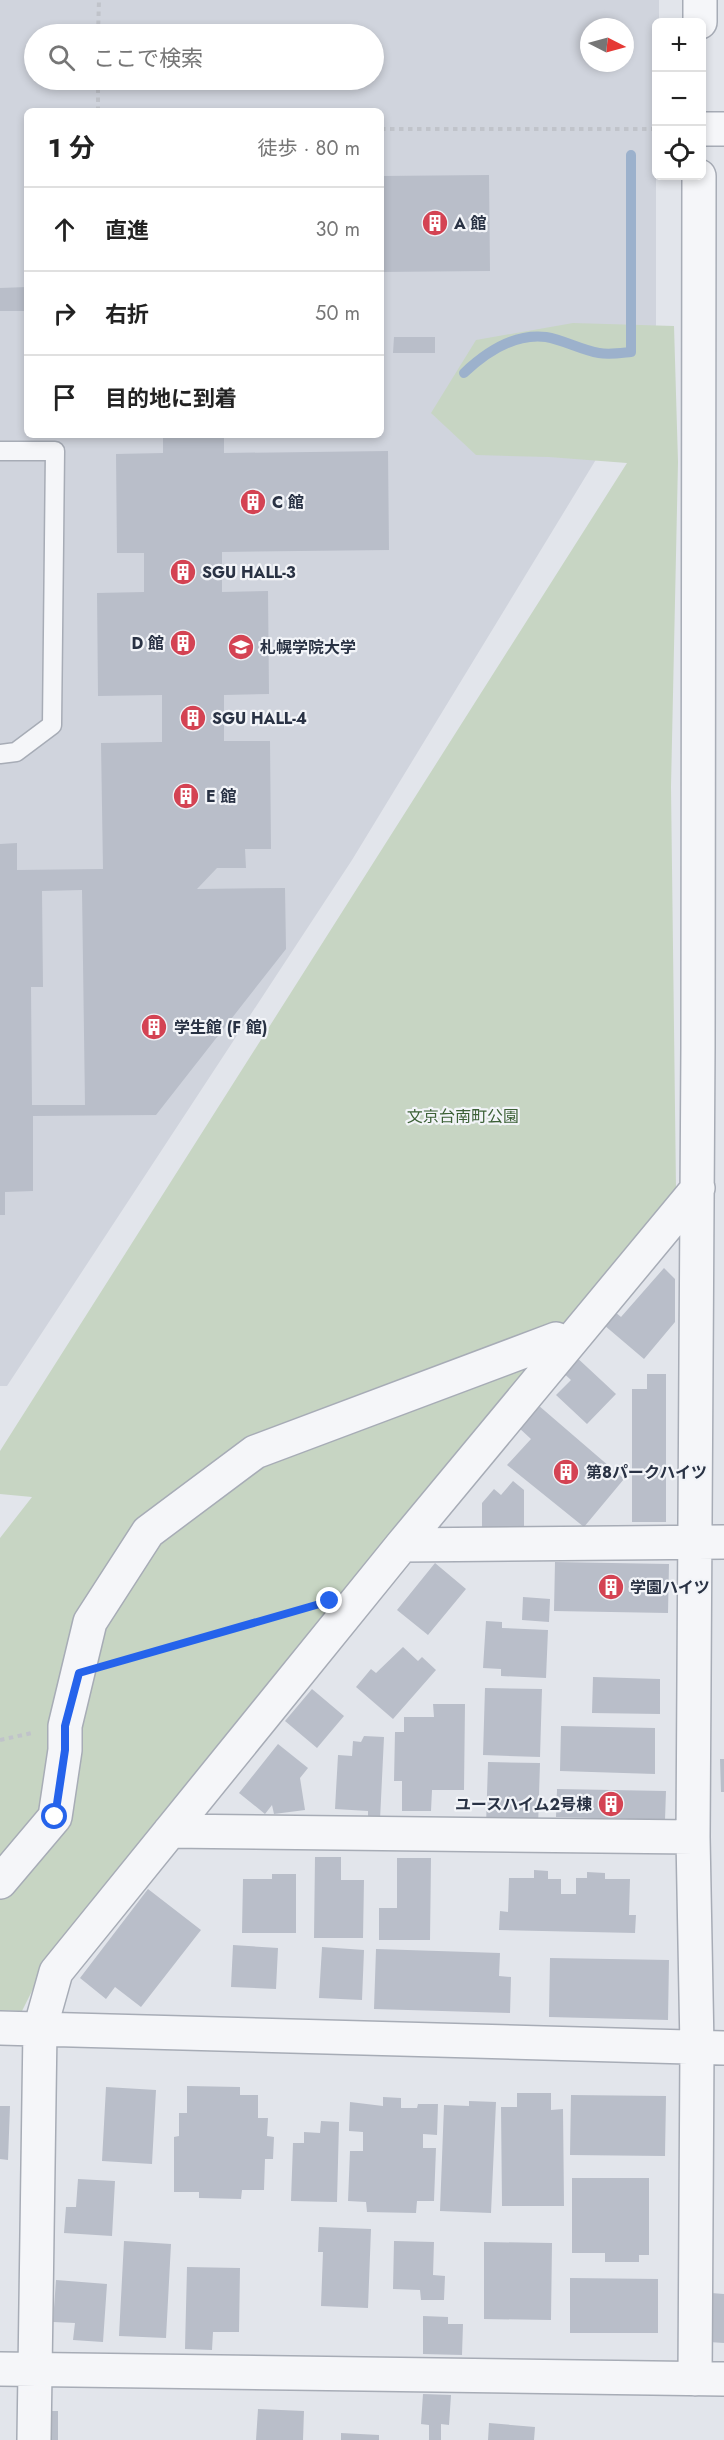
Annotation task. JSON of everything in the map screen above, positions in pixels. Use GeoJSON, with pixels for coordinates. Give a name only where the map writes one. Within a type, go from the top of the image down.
{"type":"FeatureCollection","features":[{"type":"Feature","properties":{"kind":"street"},"geometry":{"type":"LineString","coordinates":[[700,0],[700,18]]}},
{"type":"Feature","properties":{"kind":"street"},"geometry":{"type":"LineString","coordinates":[[706,129],[724,129]]}},
{"type":"Feature","properties":{"kind":"street"},"geometry":{"type":"LineString","coordinates":[[0,2369],[709,2379],[710,2048],[693,1837],[709,1542],[698,1188],[711,1047],[699,180]]}},
{"type":"Feature","properties":{"kind":"street"},"geometry":{"type":"LineString","coordinates":[[34,2440],[33,2369],[40,2029],[56,1972],[402,1545],[698,1188]]}},
{"type":"Feature","properties":{"kind":"street"},"geometry":{"type":"LineString","coordinates":[[0,1882],[55,1817],[65,1750],[65,1726],[90,1622],[148,1532],[255,1452],[556,1339]]}},
{"type":"Feature","properties":{"kind":"street"},"geometry":{"type":"LineString","coordinates":[[402,1545],[709,1542]]}},
{"type":"Feature","properties":{"kind":"street"},"geometry":{"type":"LineString","coordinates":[[170,1831],[693,1837]]}},
{"type":"Feature","properties":{"kind":"street"},"geometry":{"type":"LineString","coordinates":[[0,2028],[710,2048]]}},
{"type":"Feature","properties":{"kind":"lane"},"geometry":{"type":"LineString","coordinates":[[0,451],[55,451],[52,725],[16,752],[0,754]]}},
{"type":"Feature","properties":{"kind":"path"},"geometry":{"type":"LineString","coordinates":[[98,24],[99,0]]}},
{"type":"Feature","properties":{"kind":"path"},"geometry":{"type":"LineString","coordinates":[[98,90],[98,108]]}},
{"type":"Feature","properties":{"kind":"path"},"geometry":{"type":"LineString","coordinates":[[384,129],[652,129]]}},
{"type":"Feature","properties":{"kind":"path"},"geometry":{"type":"LineString","coordinates":[[79,1673],[309,1608]]}},
{"type":"Feature","properties":{"kind":"shaded area","name":"札幌学院大学"},"geometry":{"type":"Polygon","coordinates":[[[0,0],[659,0],[659,18],[652,18],[652,180],[656,180],[656,361],[352,860],[7,1386],[0,1386],[0,0]]]}},
{"type":"Feature","properties":{"kind":"green space","name":"文京台南町公園"},"geometry":{"type":"Polygon","coordinates":[[[573,323],[674,326],[678,462],[671,787],[676,1188],[429,1500],[46,1963],[22,2011],[0,2010],[0,1538],[32,1497],[0,1494],[0,1451],[627,463],[549,457],[476,455],[431,413],[476,340],[573,323]]]}},
{"type":"Feature","properties":{"kind":"building","name":"A 館"},"geometry":{"type":"Polygon","coordinates":[[[489,175],[490,271],[384,272],[384,176],[489,175]]]}},
{"type":"Feature","properties":{"kind":"building"},"geometry":{"type":"Polygon","coordinates":[[[24,287],[24,311],[0,311],[0,288],[24,287]]]}},
{"type":"Feature","properties":{"kind":"building"},"geometry":{"type":"Polygon","coordinates":[[[394,337],[435,337],[435,353],[393,353],[394,337]]]}},
{"type":"Feature","properties":{"kind":"building"},"geometry":{"type":"Polygon","coordinates":[[[163,438],[224,438],[224,453],[388,451],[389,550],[222,552],[222,592],[268,591],[269,694],[224,695],[224,741],[270,741],[271,849],[245,849],[246,868],[217,868],[197,889],[285,888],[286,949],[156,1115],[33,1116],[33,1191],[5,1192],[5,1215],[0,1215],[0,844],[17,843],[17,870],[103,869],[101,743],[162,742],[162,695],[98,696],[97,593],[144,592],[144,553],[117,553],[116,454],[163,453],[163,438]],[[82,890],[42,891],[43,987],[31,987],[32,1105],[85,1105],[82,890]]]}},
{"type":"Feature","properties":{"kind":"building"},"geometry":{"type":"Polygon","coordinates":[[[664,1268],[675,1279],[675,1322],[644,1359],[604,1325],[615,1312],[621,1317],[664,1268]]]}},
{"type":"Feature","properties":{"kind":"building"},"geometry":{"type":"Polygon","coordinates":[[[573,1354],[616,1394],[587,1424],[556,1395],[571,1380],[559,1369],[573,1354]]]}},
{"type":"Feature","properties":{"kind":"building"},"geometry":{"type":"Polygon","coordinates":[[[647,1374],[666,1374],[666,1522],[632,1522],[632,1389],[647,1389],[647,1374]]]}},
{"type":"Feature","properties":{"kind":"building","name":"第8パークハイツ"},"geometry":{"type":"Polygon","coordinates":[[[538,1405],[624,1479],[584,1527],[507,1465],[531,1439],[518,1427],[538,1405]]]}},
{"type":"Feature","properties":{"kind":"building"},"geometry":{"type":"Polygon","coordinates":[[[513,1481],[524,1490],[524,1531],[482,1531],[482,1503],[494,1489],[501,1495],[513,1481]]]}},
{"type":"Feature","properties":{"kind":"building","name":"学園ハイツ"},"geometry":{"type":"Polygon","coordinates":[[[555,1562],[669,1564],[668,1613],[554,1611],[555,1562]]]}},
{"type":"Feature","properties":{"kind":"building"},"geometry":{"type":"Polygon","coordinates":[[[435,1563],[466,1589],[428,1635],[397,1610],[435,1563]]]}},
{"type":"Feature","properties":{"kind":"building"},"geometry":{"type":"Polygon","coordinates":[[[523,1597],[550,1599],[549,1622],[522,1620],[523,1597]]]}},
{"type":"Feature","properties":{"kind":"building"},"geometry":{"type":"Polygon","coordinates":[[[486,1621],[502,1622],[502,1628],[548,1630],[546,1678],[501,1676],[501,1669],[483,1668],[486,1621]]]}},
{"type":"Feature","properties":{"kind":"building"},"geometry":{"type":"Polygon","coordinates":[[[403,1647],[418,1661],[422,1657],[436,1670],[393,1719],[356,1687],[371,1669],[376,1673],[403,1647]]]}},
{"type":"Feature","properties":{"kind":"building"},"geometry":{"type":"Polygon","coordinates":[[[593,1677],[660,1679],[660,1714],[592,1713],[593,1677]]]}},
{"type":"Feature","properties":{"kind":"building"},"geometry":{"type":"Polygon","coordinates":[[[485,1688],[542,1689],[540,1757],[483,1755],[485,1688]]]}},
{"type":"Feature","properties":{"kind":"building"},"geometry":{"type":"Polygon","coordinates":[[[312,1689],[344,1716],[317,1748],[285,1721],[312,1689]]]}},
{"type":"Feature","properties":{"kind":"building"},"geometry":{"type":"Polygon","coordinates":[[[433,1704],[465,1704],[464,1790],[432,1790],[431,1811],[402,1811],[402,1781],[394,1781],[395,1732],[404,1732],[404,1717],[434,1717],[433,1704]]]}},
{"type":"Feature","properties":{"kind":"building"},"geometry":{"type":"Polygon","coordinates":[[[561,1726],[655,1728],[655,1774],[560,1771],[561,1726]]]}},
{"type":"Feature","properties":{"kind":"building"},"geometry":{"type":"Polygon","coordinates":[[[364,1736],[384,1737],[380,1820],[368,1819],[368,1811],[335,1809],[338,1755],[352,1756],[353,1741],[361,1742],[364,1736]]]}},
{"type":"Feature","properties":{"kind":"building"},"geometry":{"type":"Polygon","coordinates":[[[278,1744],[308,1768],[300,1778],[305,1810],[274,1814],[272,1805],[265,1814],[239,1793],[278,1744]]]}},
{"type":"Feature","properties":{"kind":"building"},"geometry":{"type":"Polygon","coordinates":[[[720,1759],[724,1759],[724,1792],[721,1792],[720,1759]]]}},
{"type":"Feature","properties":{"kind":"building"},"geometry":{"type":"Polygon","coordinates":[[[488,1762],[540,1763],[538,1827],[486,1826],[488,1762]]]}},
{"type":"Feature","properties":{"kind":"building","name":"ユースハイム2号棟"},"geometry":{"type":"Polygon","coordinates":[[[557,1789],[666,1791],[665,1820],[556,1817],[557,1789]]]}},
{"type":"Feature","properties":{"kind":"building"},"geometry":{"type":"Polygon","coordinates":[[[315,1857],[341,1857],[341,1880],[364,1880],[363,1938],[314,1938],[315,1857]]]}},
{"type":"Feature","properties":{"kind":"building"},"geometry":{"type":"Polygon","coordinates":[[[397,1858],[431,1858],[430,1940],[379,1940],[379,1908],[397,1908],[397,1858]]]}},
{"type":"Feature","properties":{"kind":"building"},"geometry":{"type":"Polygon","coordinates":[[[534,1870],[548,1871],[548,1879],[561,1879],[561,1894],[576,1894],[576,1878],[587,1878],[587,1872],[605,1873],[605,1879],[630,1879],[629,1915],[636,1915],[635,1933],[499,1930],[500,1911],[508,1912],[509,1878],[534,1878],[534,1870]]]}},
{"type":"Feature","properties":{"kind":"building"},"geometry":{"type":"Polygon","coordinates":[[[272,1874],[296,1874],[296,1933],[242,1933],[243,1879],[272,1879],[272,1874]]]}},
{"type":"Feature","properties":{"kind":"building"},"geometry":{"type":"Polygon","coordinates":[[[148,1889],[201,1930],[141,2007],[115,1987],[106,1999],[80,1978],[148,1889]]]}},
{"type":"Feature","properties":{"kind":"building"},"geometry":{"type":"Polygon","coordinates":[[[233,1945],[278,1948],[276,1989],[231,1987],[233,1945]]]}},
{"type":"Feature","properties":{"kind":"building"},"geometry":{"type":"Polygon","coordinates":[[[322,1947],[364,1950],[362,2000],[319,1998],[322,1947]]]}},
{"type":"Feature","properties":{"kind":"building"},"geometry":{"type":"Polygon","coordinates":[[[376,1949],[500,1953],[499,1976],[511,1977],[510,2013],[374,2009],[376,1949]]]}},
{"type":"Feature","properties":{"kind":"building"},"geometry":{"type":"Polygon","coordinates":[[[550,1958],[669,1960],[668,2020],[549,2017],[550,1958]]]}},
{"type":"Feature","properties":{"kind":"building"},"geometry":{"type":"Polygon","coordinates":[[[187,2086],[240,2087],[240,2095],[258,2095],[258,2118],[268,2118],[267,2136],[274,2137],[273,2159],[265,2159],[264,2190],[242,2190],[241,2199],[199,2198],[199,2192],[174,2192],[174,2137],[179,2136],[179,2113],[187,2113],[187,2086]]]}},
{"type":"Feature","properties":{"kind":"building"},"geometry":{"type":"Polygon","coordinates":[[[106,2087],[156,2090],[152,2164],[102,2161],[106,2087]]]}},
{"type":"Feature","properties":{"kind":"building"},"geometry":{"type":"Polygon","coordinates":[[[517,2093],[551,2093],[551,2110],[563,2109],[564,2206],[502,2206],[501,2107],[517,2107],[517,2093]]]}},
{"type":"Feature","properties":{"kind":"building"},"geometry":{"type":"Polygon","coordinates":[[[571,2095],[666,2096],[665,2156],[570,2155],[571,2095]]]}},
{"type":"Feature","properties":{"kind":"building"},"geometry":{"type":"Polygon","coordinates":[[[383,2097],[401,2098],[401,2108],[417,2108],[418,2104],[438,2104],[437,2135],[423,2134],[423,2148],[436,2148],[434,2201],[417,2201],[416,2213],[367,2212],[366,2202],[348,2201],[350,2151],[363,2151],[363,2132],[349,2131],[350,2102],[383,2106],[383,2097]]]}},
{"type":"Feature","properties":{"kind":"building"},"geometry":{"type":"Polygon","coordinates":[[[469,2101],[496,2102],[491,2213],[440,2211],[444,2105],[469,2106],[469,2101]]]}},
{"type":"Feature","properties":{"kind":"building"},"geometry":{"type":"Polygon","coordinates":[[[0,2106],[10,2106],[8,2160],[0,2159],[0,2106]]]}},
{"type":"Feature","properties":{"kind":"building"},"geometry":{"type":"Polygon","coordinates":[[[321,2121],[339,2122],[337,2202],[291,2201],[293,2143],[304,2143],[304,2132],[320,2133],[321,2121]]]}},
{"type":"Feature","properties":{"kind":"building"},"geometry":{"type":"Polygon","coordinates":[[[572,2178],[649,2178],[649,2255],[639,2255],[639,2262],[605,2262],[605,2253],[572,2253],[572,2178]]]}},
{"type":"Feature","properties":{"kind":"building"},"geometry":{"type":"Polygon","coordinates":[[[78,2179],[115,2181],[112,2236],[64,2233],[66,2207],[76,2207],[78,2179]]]}},
{"type":"Feature","properties":{"kind":"building"},"geometry":{"type":"Polygon","coordinates":[[[319,2227],[371,2229],[368,2308],[321,2306],[323,2252],[318,2252],[319,2227]]]}},
{"type":"Feature","properties":{"kind":"building"},"geometry":{"type":"Polygon","coordinates":[[[124,2241],[171,2244],[166,2338],[119,2336],[124,2241]]]}},
{"type":"Feature","properties":{"kind":"building"},"geometry":{"type":"Polygon","coordinates":[[[394,2241],[434,2242],[433,2275],[445,2276],[444,2300],[421,2300],[420,2290],[393,2289],[394,2241]]]}},
{"type":"Feature","properties":{"kind":"building"},"geometry":{"type":"Polygon","coordinates":[[[484,2242],[552,2243],[551,2320],[484,2319],[484,2242]]]}},
{"type":"Feature","properties":{"kind":"building"},"geometry":{"type":"Polygon","coordinates":[[[187,2267],[240,2268],[239,2332],[213,2332],[212,2350],[185,2349],[187,2267]]]}},
{"type":"Feature","properties":{"kind":"building"},"geometry":{"type":"Polygon","coordinates":[[[570,2278],[658,2279],[658,2333],[570,2333],[570,2278]]]}},
{"type":"Feature","properties":{"kind":"building"},"geometry":{"type":"Polygon","coordinates":[[[56,2280],[107,2284],[103,2342],[73,2340],[75,2323],[53,2322],[56,2280]]]}},
{"type":"Feature","properties":{"kind":"building"},"geometry":{"type":"Polygon","coordinates":[[[711,2293],[724,2294],[724,2343],[709,2342],[711,2293]]]}},
{"type":"Feature","properties":{"kind":"building"},"geometry":{"type":"Polygon","coordinates":[[[423,2316],[448,2317],[448,2324],[463,2324],[462,2355],[423,2354],[423,2316]]]}},
{"type":"Feature","properties":{"kind":"building"},"geometry":{"type":"Polygon","coordinates":[[[423,2394],[451,2395],[449,2425],[441,2424],[441,2440],[429,2440],[429,2425],[421,2424],[423,2394]]]}},
{"type":"Feature","properties":{"kind":"building"},"geometry":{"type":"Polygon","coordinates":[[[258,2409],[304,2411],[303,2440],[256,2440],[258,2409]]]}},
{"type":"Feature","properties":{"kind":"building"},"geometry":{"type":"Polygon","coordinates":[[[39,2411],[58,2411],[58,2440],[39,2440],[39,2411]]]}},
{"type":"Feature","properties":{"kind":"building"},"geometry":{"type":"Polygon","coordinates":[[[489,2423],[535,2427],[534,2440],[488,2440],[489,2423]]]}},
{"type":"Feature","properties":{"kind":"building"},"geometry":{"type":"Polygon","coordinates":[[[341,2433],[379,2435],[379,2440],[341,2440],[341,2433]]]}},
{"type":"Feature","properties":{"kind":"waterway"},"geometry":{"type":"LineString","coordinates":[[464,373],[481,358],[501,346],[523,338],[553,338],[599,353],[631,352],[631,155]]}},
{"type":"Feature","properties":{"kind":"place","name":"A 館"},"geometry":{"type":"Point","coordinates":[435,223]}},
{"type":"Feature","properties":{"kind":"place","name":"C 館"},"geometry":{"type":"Point","coordinates":[253,502]}},
{"type":"Feature","properties":{"kind":"place","name":"SGU HALL-3"},"geometry":{"type":"Point","coordinates":[183,572]}},
{"type":"Feature","properties":{"kind":"place","name":"D 館"},"geometry":{"type":"Point","coordinates":[183,643]}},
{"type":"Feature","properties":{"kind":"place","name":"札幌学院大学"},"geometry":{"type":"Point","coordinates":[241,647]}},
{"type":"Feature","properties":{"kind":"place","name":"SGU HALL-4"},"geometry":{"type":"Point","coordinates":[193,718]}},
{"type":"Feature","properties":{"kind":"place","name":"E 館"},"geometry":{"type":"Point","coordinates":[186,796]}},
{"type":"Feature","properties":{"kind":"place","name":"学生館 (F 館)"},"geometry":{"type":"Point","coordinates":[154,1027]}},
{"type":"Feature","properties":{"kind":"place","name":"第8パークハイツ"},"geometry":{"type":"Point","coordinates":[566,1472]}},
{"type":"Feature","properties":{"kind":"place","name":"学園ハイツ"},"geometry":{"type":"Point","coordinates":[611,1587]}},
{"type":"Feature","properties":{"kind":"place","name":"ユースハイム2号棟"},"geometry":{"type":"Point","coordinates":[611,1804]}},
{"type":"Feature","properties":{"kind":"route"},"geometry":{"type":"LineString","coordinates":[[55,1817],[65,1750],[65,1726],[79,1673],[330,1601]]}}]}
